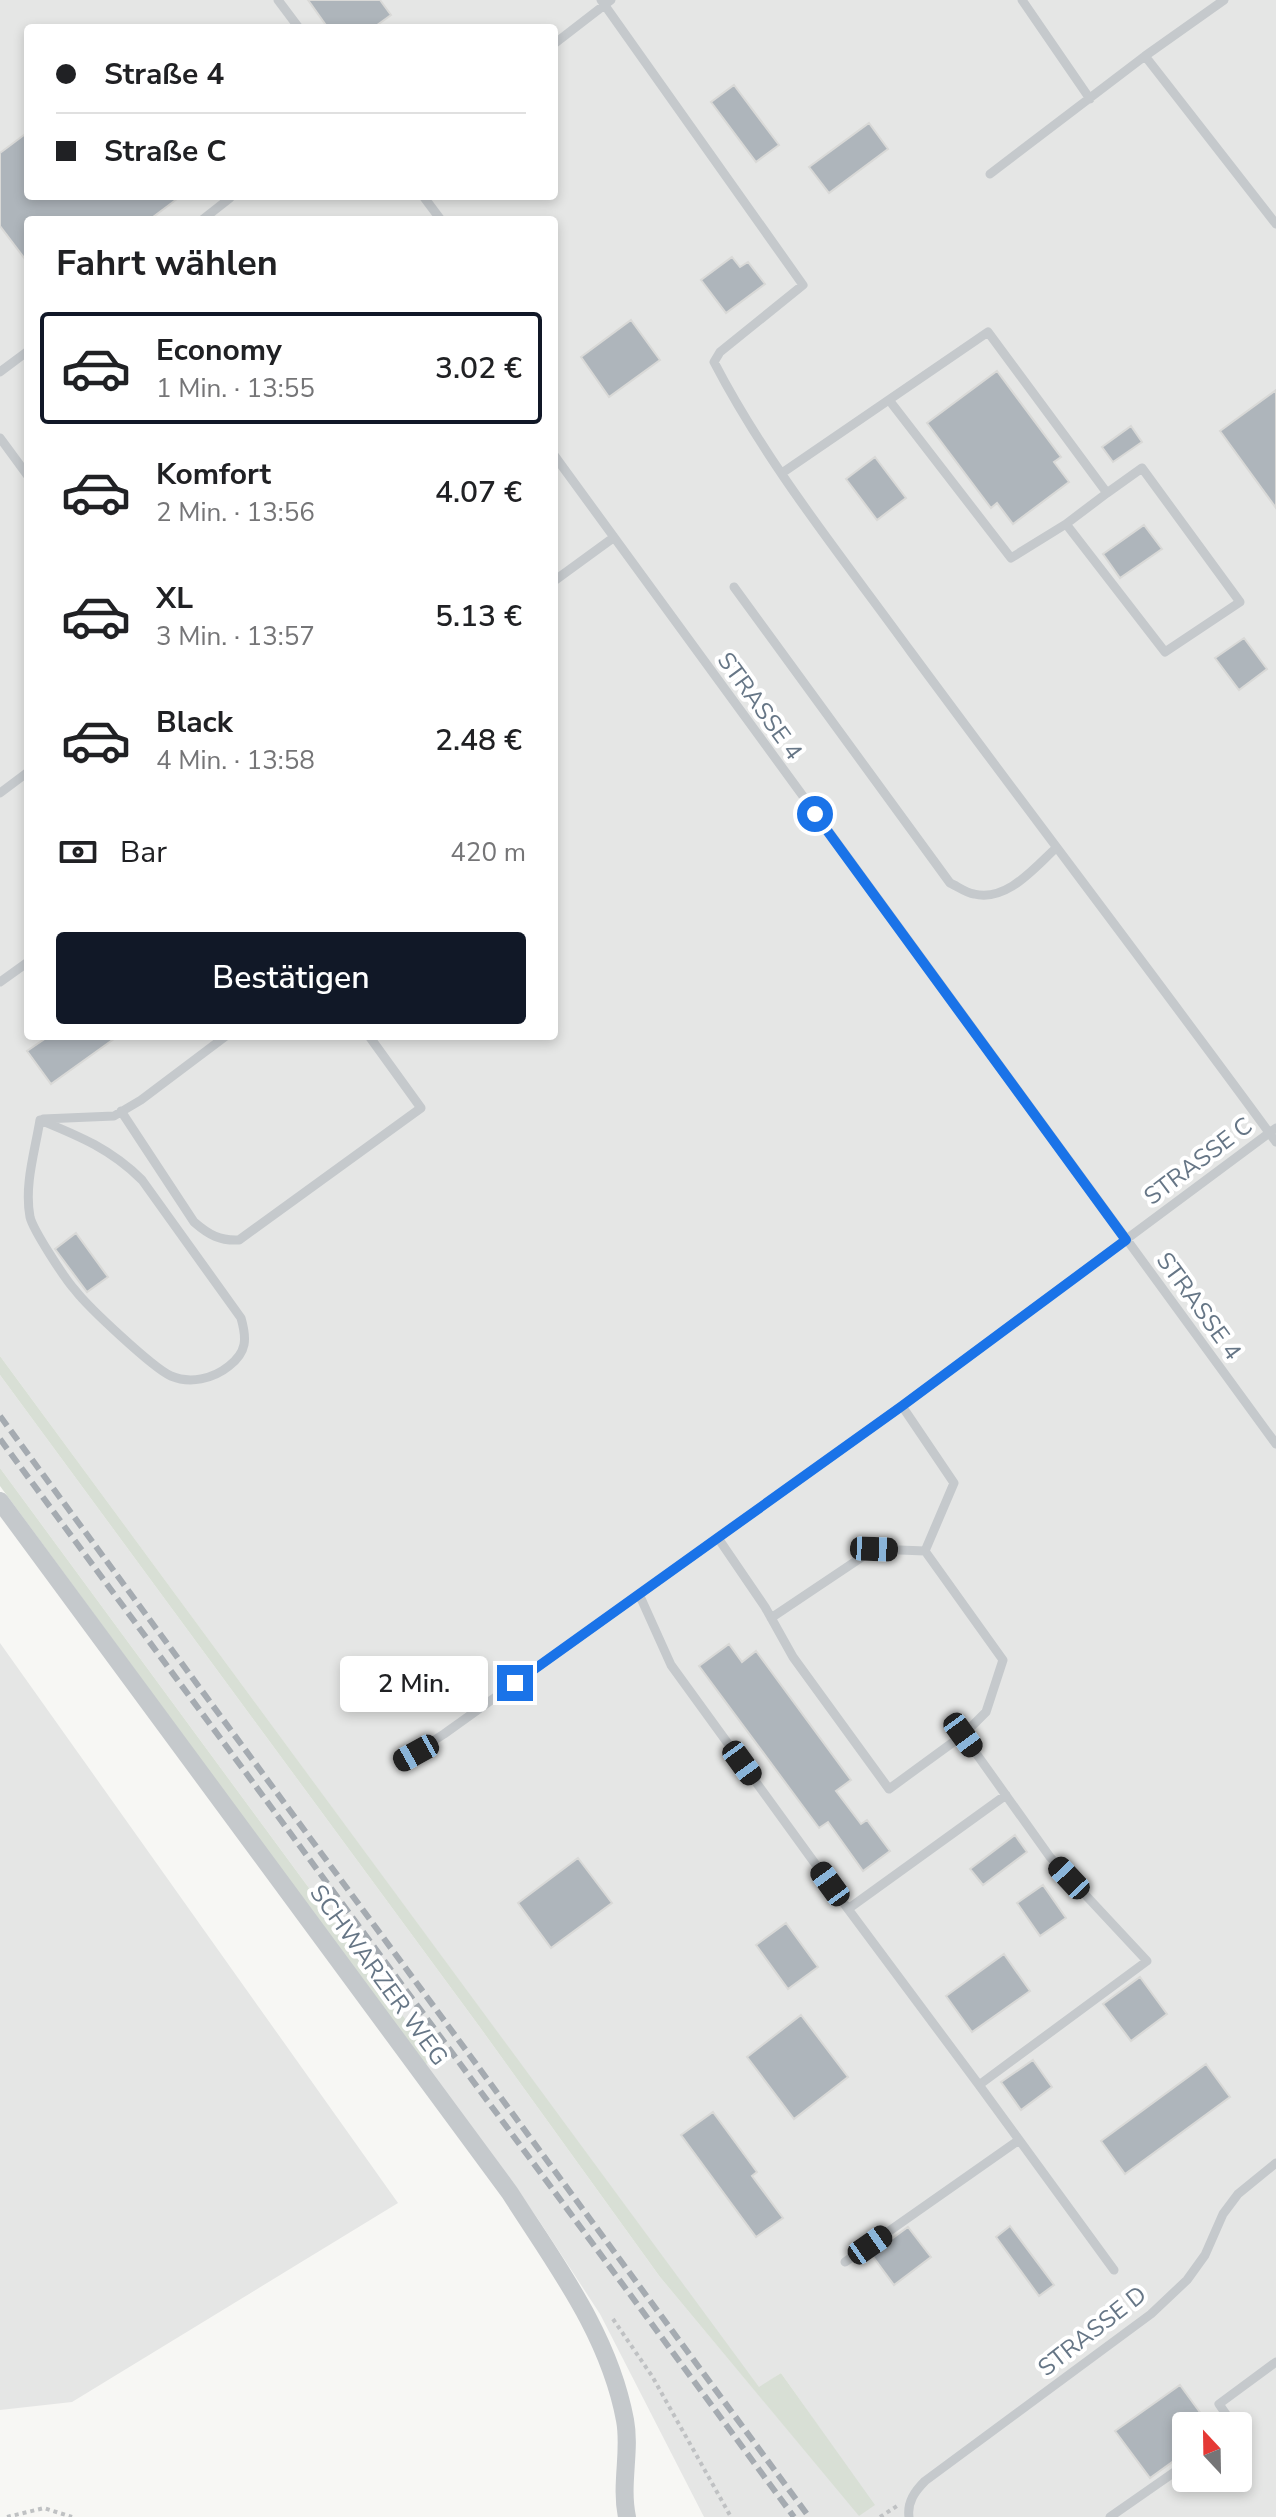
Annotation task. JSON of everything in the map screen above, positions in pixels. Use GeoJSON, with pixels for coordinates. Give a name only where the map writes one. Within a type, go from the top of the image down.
{"type":"FeatureCollection","features":[{"type":"Feature","properties":{"kind":"street","name":"SCHWARZER WEG"},"geometry":{"type":"LineString","coordinates":[[0,1501],[510,2193],[581,2303],[619,2387],[626,2425],[623,2484],[627,2517]]}},
{"type":"Feature","properties":{"kind":"lane"},"geometry":{"type":"LineString","coordinates":[[278,0],[296,24]]}},
{"type":"Feature","properties":{"kind":"lane"},"geometry":{"type":"LineString","coordinates":[[1022,0],[1090,99]]}},
{"type":"Feature","properties":{"kind":"lane"},"geometry":{"type":"LineString","coordinates":[[990,174],[1224,0]]}},
{"type":"Feature","properties":{"kind":"lane"},"geometry":{"type":"LineString","coordinates":[[558,41],[605,2],[803,285],[720,352],[714,362],[742,416],[1056,848],[1272,1130],[1276,1142]]}},
{"type":"Feature","properties":{"kind":"lane"},"geometry":{"type":"LineString","coordinates":[[1145,56],[1276,224]]}},
{"type":"Feature","properties":{"kind":"lane"},"geometry":{"type":"LineString","coordinates":[[207,216],[227,200]]}},
{"type":"Feature","properties":{"kind":"lane"},"geometry":{"type":"LineString","coordinates":[[782,473],[988,332],[1107,493]]}},
{"type":"Feature","properties":{"kind":"lane"},"geometry":{"type":"LineString","coordinates":[[0,372],[24,354]]}},
{"type":"Feature","properties":{"kind":"lane"},"geometry":{"type":"LineString","coordinates":[[889,400],[1011,558],[1066,524],[1142,468],[1240,602],[1165,652],[1066,524]]}},
{"type":"Feature","properties":{"kind":"lane"},"geometry":{"type":"LineString","coordinates":[[0,438],[24,471]]}},
{"type":"Feature","properties":{"kind":"lane","name":"STRASSE 4"},"geometry":{"type":"LineString","coordinates":[[558,461],[1276,1444]]}},
{"type":"Feature","properties":{"kind":"lane"},"geometry":{"type":"LineString","coordinates":[[558,578],[613,538]]}},
{"type":"Feature","properties":{"kind":"lane"},"geometry":{"type":"LineString","coordinates":[[734,587],[950,883],[972,894],[991,895],[1014,886],[1056,848]]}},
{"type":"Feature","properties":{"kind":"lane"},"geometry":{"type":"LineString","coordinates":[[0,793],[24,775]]}},
{"type":"Feature","properties":{"kind":"lane"},"geometry":{"type":"LineString","coordinates":[[0,982],[24,965]]}},
{"type":"Feature","properties":{"kind":"lane"},"geometry":{"type":"LineString","coordinates":[[40,1120],[114,1116],[141,1100],[221,1040]]}},
{"type":"Feature","properties":{"kind":"lane"},"geometry":{"type":"LineString","coordinates":[[121,1111],[194,1222],[207,1234],[223,1240],[239,1240],[421,1108],[372,1040]]}},
{"type":"Feature","properties":{"kind":"lane"},"geometry":{"type":"LineString","coordinates":[[40,1120],[88,1140],[122,1160],[142,1180],[241,1318],[247,1338],[241,1356],[227,1368],[212,1377],[173,1377],[155,1366],[75,1291],[31,1220],[28,1192],[40,1120]]}},
{"type":"Feature","properties":{"kind":"lane","name":"STRASSE C"},"geometry":{"type":"LineString","coordinates":[[402,1761],[902,1406],[1272,1130]]}},
{"type":"Feature","properties":{"kind":"lane"},"geometry":{"type":"LineString","coordinates":[[902,1406],[954,1483],[925,1551]]}},
{"type":"Feature","properties":{"kind":"lane"},"geometry":{"type":"LineString","coordinates":[[718,1538],[793,1657],[889,1789],[963,1735],[986,1712],[1003,1660],[925,1551]]}},
{"type":"Feature","properties":{"kind":"lane"},"geometry":{"type":"LineString","coordinates":[[771,1618],[874,1549],[925,1551]]}},
{"type":"Feature","properties":{"kind":"lane"},"geometry":{"type":"LineString","coordinates":[[639,1594],[671,1665],[1114,2270]]}},
{"type":"Feature","properties":{"kind":"lane"},"geometry":{"type":"LineString","coordinates":[[963,1735],[1050,1857],[1147,1961],[979,2085]]}},
{"type":"Feature","properties":{"kind":"lane"},"geometry":{"type":"LineString","coordinates":[[848,1909],[1006,1795]]}},
{"type":"Feature","properties":{"kind":"lane"},"geometry":{"type":"LineString","coordinates":[[845,2262],[1019,2140]]}},
{"type":"Feature","properties":{"kind":"lane","name":"STRASSE D"},"geometry":{"type":"LineString","coordinates":[[909,2513],[915,2492],[925,2481],[1151,2314],[1187,2280],[1205,2255],[1223,2214],[1238,2194],[1276,2163]]}},
{"type":"Feature","properties":{"kind":"lane"},"geometry":{"type":"LineString","coordinates":[[1224,2412],[1219,2404],[1276,2362]]}},
{"type":"Feature","properties":{"kind":"lane"},"geometry":{"type":"LineString","coordinates":[[1110,2517],[1172,2474]]}},
{"type":"Feature","properties":{"kind":"path"},"geometry":{"type":"LineString","coordinates":[[613,2319],[652,2376],[731,2517]]}},
{"type":"Feature","properties":{"kind":"path"},"geometry":{"type":"LineString","coordinates":[[7,2517],[44,2508],[72,2517]]}},
{"type":"Feature","properties":{"kind":"shaded area"},"geometry":{"type":"Polygon","coordinates":[[[0,0],[1276,0],[1276,2517],[704,2517],[600,2314],[538,2219],[425,2065],[434,2058],[0,1468],[0,1375],[660,2277],[859,2515],[874,2505],[781,2373],[759,2388],[0,1356],[0,0]]]}},
{"type":"Feature","properties":{"kind":"shaded area"},"geometry":{"type":"Polygon","coordinates":[[[0,1356],[759,2387],[781,2373],[875,2505],[859,2516],[660,2277],[0,1375],[0,1356]]]}},
{"type":"Feature","properties":{"kind":"shaded area"},"geometry":{"type":"Polygon","coordinates":[[[0,1468],[434,2058],[425,2065],[0,1486],[0,1468]]]}},
{"type":"Feature","properties":{"kind":"shaded area"},"geometry":{"type":"Polygon","coordinates":[[[0,1643],[398,2203],[72,2402],[0,2410],[0,1643]]]}},
{"type":"Feature","properties":{"kind":"building"},"geometry":{"type":"Polygon","coordinates":[[[308,0],[380,0],[391,15],[379,24],[325,24],[308,0]]]}},
{"type":"Feature","properties":{"kind":"building"},"geometry":{"type":"Polygon","coordinates":[[[734,85],[779,145],[756,162],[711,102],[734,85]]]}},
{"type":"Feature","properties":{"kind":"building"},"geometry":{"type":"Polygon","coordinates":[[[869,123],[888,149],[829,193],[809,167],[869,123]]]}},
{"type":"Feature","properties":{"kind":"building"},"geometry":{"type":"Polygon","coordinates":[[[24,135],[24,200],[176,200],[154,216],[24,216],[24,258],[0,226],[0,153],[24,135]]]}},
{"type":"Feature","properties":{"kind":"building"},"geometry":{"type":"Polygon","coordinates":[[[732,257],[740,267],[748,262],[765,284],[726,313],[701,280],[732,257]]]}},
{"type":"Feature","properties":{"kind":"building"},"geometry":{"type":"Polygon","coordinates":[[[631,320],[660,360],[609,397],[581,357],[631,320]]]}},
{"type":"Feature","properties":{"kind":"building"},"geometry":{"type":"Polygon","coordinates":[[[997,371],[1061,457],[1054,462],[1069,482],[1013,524],[997,503],[991,508],[927,423],[997,371]]]}},
{"type":"Feature","properties":{"kind":"building"},"geometry":{"type":"Polygon","coordinates":[[[1276,390],[1276,508],[1220,431],[1276,390]]]}},
{"type":"Feature","properties":{"kind":"building"},"geometry":{"type":"Polygon","coordinates":[[[1131,426],[1142,442],[1113,462],[1102,447],[1131,426]]]}},
{"type":"Feature","properties":{"kind":"building"},"geometry":{"type":"Polygon","coordinates":[[[875,457],[906,498],[877,520],[846,479],[875,457]]]}},
{"type":"Feature","properties":{"kind":"building"},"geometry":{"type":"Polygon","coordinates":[[[1144,525],[1162,549],[1120,578],[1103,554],[1144,525]]]}},
{"type":"Feature","properties":{"kind":"building"},"geometry":{"type":"Polygon","coordinates":[[[1244,638],[1267,669],[1239,690],[1215,658],[1244,638]]]}},
{"type":"Feature","properties":{"kind":"building"},"geometry":{"type":"Polygon","coordinates":[[[43,1040],[112,1040],[51,1084],[27,1051],[43,1040]]]}},
{"type":"Feature","properties":{"kind":"building"},"geometry":{"type":"Polygon","coordinates":[[[76,1233],[108,1277],[87,1292],[55,1249],[76,1233]]]}},
{"type":"Feature","properties":{"kind":"building"},"geometry":{"type":"Polygon","coordinates":[[[729,1644],[742,1662],[756,1651],[851,1780],[836,1791],[861,1824],[867,1820],[890,1851],[863,1871],[828,1822],[819,1828],[699,1666],[729,1644]]]}},
{"type":"Feature","properties":{"kind":"building"},"geometry":{"type":"Polygon","coordinates":[[[1015,1835],[1027,1852],[983,1885],[970,1869],[1015,1835]]]}},
{"type":"Feature","properties":{"kind":"building"},"geometry":{"type":"Polygon","coordinates":[[[578,1858],[612,1903],[551,1948],[518,1903],[578,1858]]]}},
{"type":"Feature","properties":{"kind":"building"},"geometry":{"type":"Polygon","coordinates":[[[1043,1885],[1066,1918],[1040,1936],[1017,1903],[1043,1885]]]}},
{"type":"Feature","properties":{"kind":"building"},"geometry":{"type":"Polygon","coordinates":[[[786,1923],[818,1967],[788,1989],[756,1945],[786,1923]]]}},
{"type":"Feature","properties":{"kind":"building"},"geometry":{"type":"Polygon","coordinates":[[[1004,1954],[1030,1991],[972,2032],[946,1996],[1004,1954]]]}},
{"type":"Feature","properties":{"kind":"building"},"geometry":{"type":"Polygon","coordinates":[[[1140,1977],[1167,2014],[1131,2041],[1103,2004],[1140,1977]]]}},
{"type":"Feature","properties":{"kind":"building"},"geometry":{"type":"Polygon","coordinates":[[[801,2015],[848,2077],[794,2119],[747,2057],[801,2015]]]}},
{"type":"Feature","properties":{"kind":"building"},"geometry":{"type":"Polygon","coordinates":[[[1033,2060],[1052,2087],[1021,2110],[1001,2082],[1033,2060]]]}},
{"type":"Feature","properties":{"kind":"building"},"geometry":{"type":"Polygon","coordinates":[[[1206,2064],[1230,2097],[1125,2174],[1101,2141],[1206,2064]]]}},
{"type":"Feature","properties":{"kind":"building"},"geometry":{"type":"Polygon","coordinates":[[[713,2112],[757,2172],[752,2176],[783,2218],[756,2237],[681,2135],[713,2112]]]}},
{"type":"Feature","properties":{"kind":"building"},"geometry":{"type":"Polygon","coordinates":[[[1010,2226],[1054,2285],[1039,2296],[996,2237],[1010,2226]]]}},
{"type":"Feature","properties":{"kind":"building"},"geometry":{"type":"Polygon","coordinates":[[[908,2227],[931,2257],[894,2285],[871,2254],[908,2227]]]}},
{"type":"Feature","properties":{"kind":"building"},"geometry":{"type":"Polygon","coordinates":[[[1180,2385],[1200,2412],[1172,2412],[1172,2462],[1150,2478],[1115,2431],[1180,2385]]]}},
{"type":"Feature","properties":{"kind":"railway"},"geometry":{"type":"LineString","coordinates":[[0,1416],[809,2517]]}},
{"type":"Feature","properties":{"kind":"railway"},"geometry":{"type":"LineString","coordinates":[[0,1439],[794,2517]]}},
{"type":"Feature","properties":{"kind":"route"},"geometry":{"type":"LineString","coordinates":[[515,1683],[902,1406],[1126,1240],[815,814]]}}]}
